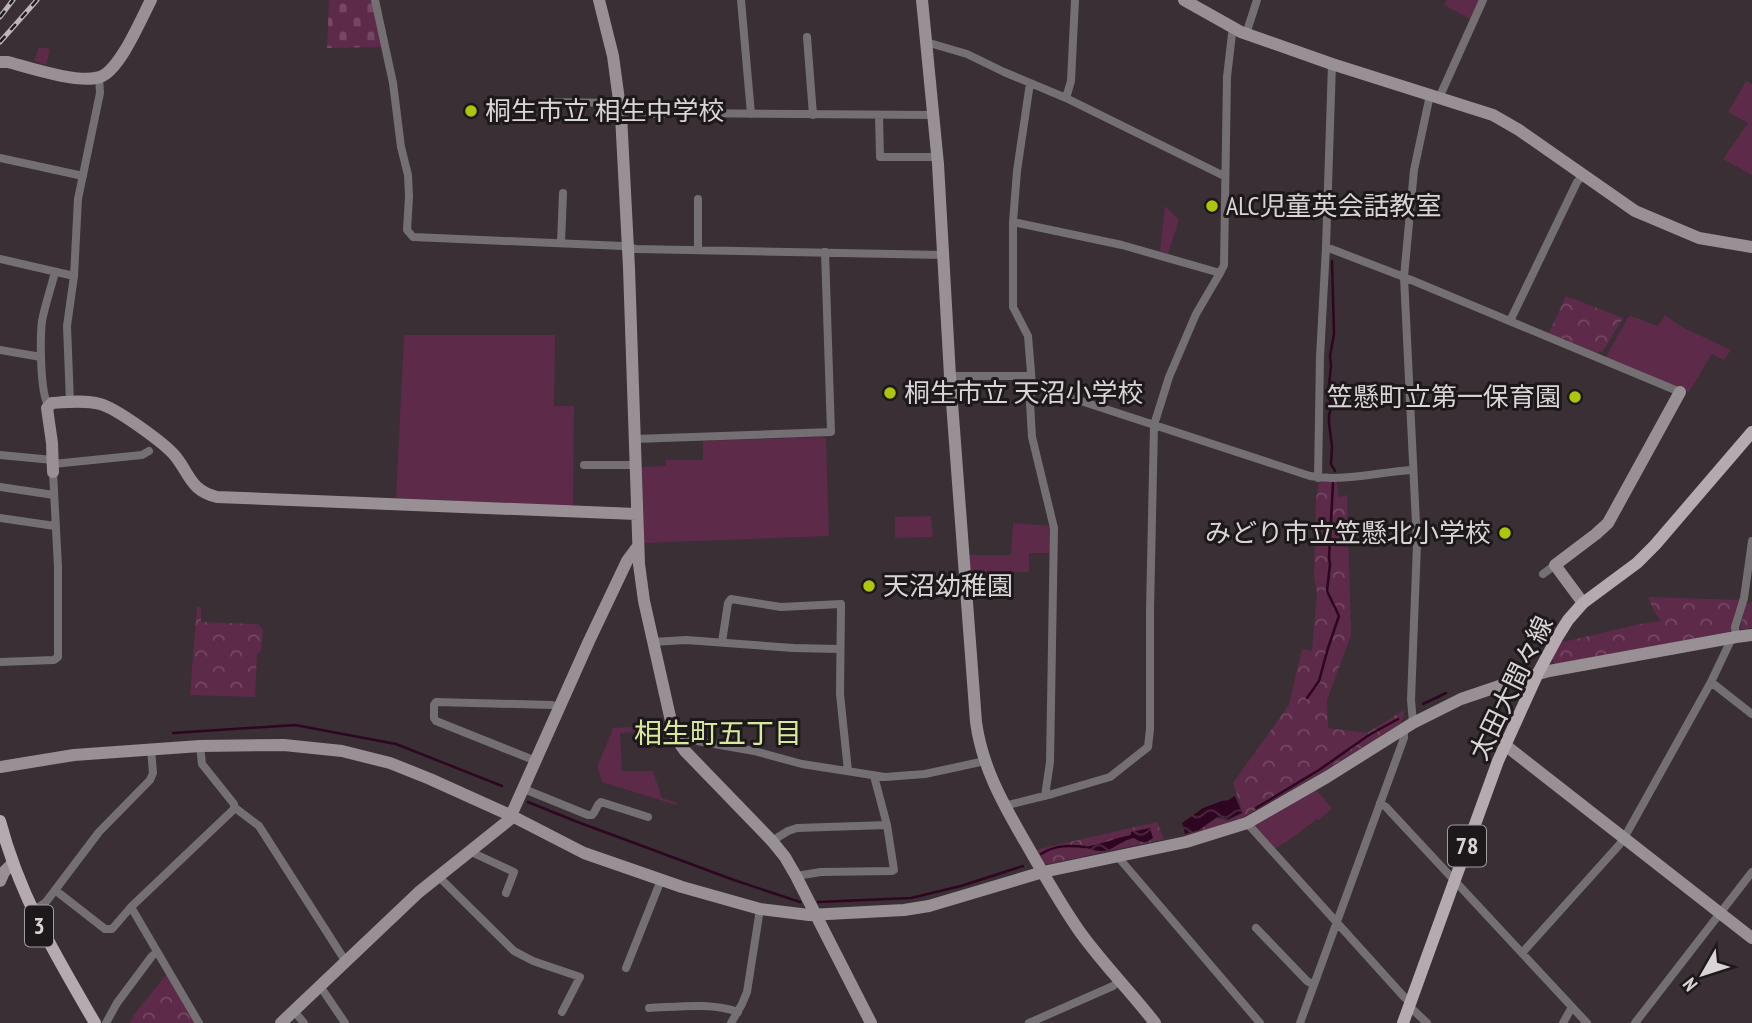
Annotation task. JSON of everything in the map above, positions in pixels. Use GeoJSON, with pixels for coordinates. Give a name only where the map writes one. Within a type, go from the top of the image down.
{"type":"FeatureCollection","features":[{"type":"Feature","properties":{"kind":"main road","name":"太田大間々線"},"geometry":{"type":"LineString","coordinates":[[1403,1023],[1505,744],[1538,673],[1564,626],[1583,603],[1648,553],[1752,432]]}},
{"type":"Feature","properties":{"kind":"main road","name":"3"},"geometry":{"type":"LineString","coordinates":[[0,821],[32,911],[94,1023]]}},
{"type":"Feature","properties":{"kind":"street"},"geometry":{"type":"LineString","coordinates":[[0,62],[67,76],[99,77],[110,70],[122,55],[150,0]]}},
{"type":"Feature","properties":{"kind":"street"},"geometry":{"type":"LineString","coordinates":[[375,0],[393,83],[401,147],[408,175],[407,230],[413,237],[636,249],[943,256]]}},
{"type":"Feature","properties":{"kind":"street"},"geometry":{"type":"LineString","coordinates":[[599,0],[613,56],[620,109],[628,247],[638,546],[644,601],[673,730],[685,751],[785,857],[871,1023]]}},
{"type":"Feature","properties":{"kind":"street"},"geometry":{"type":"LineString","coordinates":[[741,0],[751,114]]}},
{"type":"Feature","properties":{"kind":"street"},"geometry":{"type":"LineString","coordinates":[[922,0],[937,157],[950,376],[979,740],[993,785],[1004,806],[1080,932],[1155,1023]]}},
{"type":"Feature","properties":{"kind":"street"},"geometry":{"type":"LineString","coordinates":[[1066,98],[1071,81],[1075,0]]}},
{"type":"Feature","properties":{"kind":"street"},"geometry":{"type":"LineString","coordinates":[[1184,0],[1240,32],[1485,112],[1498,118],[1635,211],[1681,232],[1708,240],[1752,247]]}},
{"type":"Feature","properties":{"kind":"street"},"geometry":{"type":"LineString","coordinates":[[1004,806],[1110,777],[1148,747],[1154,425],[1169,377],[1196,314],[1220,274],[1224,261],[1227,78],[1232,34],[1240,32],[1258,0]]}},
{"type":"Feature","properties":{"kind":"street"},"geometry":{"type":"LineString","coordinates":[[1300,1023],[1409,725],[1417,544],[1404,277],[1414,170],[1434,97],[1483,0]]}},
{"type":"Feature","properties":{"kind":"street"},"geometry":{"type":"LineString","coordinates":[[807,37],[813,115]]}},
{"type":"Feature","properties":{"kind":"street"},"geometry":{"type":"LineString","coordinates":[[926,42],[967,54],[1066,98],[1226,176]]}},
{"type":"Feature","properties":{"kind":"street"},"geometry":{"type":"LineString","coordinates":[[1318,478],[1332,64]]}},
{"type":"Feature","properties":{"kind":"street"},"geometry":{"type":"LineString","coordinates":[[70,402],[66,336],[74,276],[78,199],[100,93],[99,77]]}},
{"type":"Feature","properties":{"kind":"street"},"geometry":{"type":"LineString","coordinates":[[1030,83],[1013,222],[1013,307],[1028,336],[1032,437],[1054,528],[1051,738],[1045,796]]}},
{"type":"Feature","properties":{"kind":"street"},"geometry":{"type":"LineString","coordinates":[[545,102],[620,109],[751,114],[933,115]]}},
{"type":"Feature","properties":{"kind":"street"},"geometry":{"type":"LineString","coordinates":[[879,115],[880,158],[937,157]]}},
{"type":"Feature","properties":{"kind":"street"},"geometry":{"type":"LineString","coordinates":[[0,158],[83,176]]}},
{"type":"Feature","properties":{"kind":"street"},"geometry":{"type":"LineString","coordinates":[[1510,321],[1577,182],[1583,175]]}},
{"type":"Feature","properties":{"kind":"street"},"geometry":{"type":"LineString","coordinates":[[561,243],[563,193]]}},
{"type":"Feature","properties":{"kind":"street"},"geometry":{"type":"LineString","coordinates":[[698,199],[698,250]]}},
{"type":"Feature","properties":{"kind":"street"},"geometry":{"type":"LineString","coordinates":[[1013,222],[1122,245],[1220,274]]}},
{"type":"Feature","properties":{"kind":"street"},"geometry":{"type":"LineString","coordinates":[[1326,247],[1680,392],[1608,523],[1543,574]]}},
{"type":"Feature","properties":{"kind":"street"},"geometry":{"type":"LineString","coordinates":[[635,439],[831,432],[825,252]]}},
{"type":"Feature","properties":{"kind":"street"},"geometry":{"type":"LineString","coordinates":[[0,259],[74,276]]}},
{"type":"Feature","properties":{"kind":"street"},"geometry":{"type":"LineString","coordinates":[[0,662],[54,660],[58,657],[58,567],[53,465],[41,357],[42,322],[55,272]]}},
{"type":"Feature","properties":{"kind":"street"},"geometry":{"type":"LineString","coordinates":[[0,350],[41,357]]}},
{"type":"Feature","properties":{"kind":"street"},"geometry":{"type":"LineString","coordinates":[[950,376],[1031,376]]}},
{"type":"Feature","properties":{"kind":"street"},"geometry":{"type":"LineString","coordinates":[[1032,385],[1318,478],[1343,478],[1412,470]]}},
{"type":"Feature","properties":{"kind":"street"},"geometry":{"type":"LineString","coordinates":[[48,405],[93,402],[116,411],[173,453],[195,486],[217,497],[636,514]]}},
{"type":"Feature","properties":{"kind":"street"},"geometry":{"type":"LineString","coordinates":[[0,455],[53,465],[149,452]]}},
{"type":"Feature","properties":{"kind":"street"},"geometry":{"type":"LineString","coordinates":[[584,465],[635,465]]}},
{"type":"Feature","properties":{"kind":"street"},"geometry":{"type":"LineString","coordinates":[[0,487],[54,495]]}},
{"type":"Feature","properties":{"kind":"street"},"geometry":{"type":"LineString","coordinates":[[0,518],[55,526]]}},
{"type":"Feature","properties":{"kind":"street"},"geometry":{"type":"LineString","coordinates":[[1522,953],[1624,837],[1733,638],[1744,598],[1752,541]]}},
{"type":"Feature","properties":{"kind":"street"},"geometry":{"type":"LineString","coordinates":[[281,1023],[438,876],[506,824],[512,816],[627,561],[638,546]]}},
{"type":"Feature","properties":{"kind":"street"},"geometry":{"type":"LineString","coordinates":[[1555,565],[1583,603]]}},
{"type":"Feature","properties":{"kind":"street"},"geometry":{"type":"LineString","coordinates":[[722,642],[728,603],[731,599],[781,607],[841,604],[840,694],[848,771]]}},
{"type":"Feature","properties":{"kind":"street"},"geometry":{"type":"LineString","coordinates":[[0,767],[74,755],[200,746],[291,745],[342,751],[390,763],[430,779],[512,816],[584,853],[661,880],[760,909],[815,915],[917,908],[1043,872],[1186,842],[1247,823],[1409,725],[1461,699],[1538,673],[1752,635]]}},
{"type":"Feature","properties":{"kind":"street"},"geometry":{"type":"LineString","coordinates":[[652,642],[686,640],[840,649]]}},
{"type":"Feature","properties":{"kind":"street"},"geometry":{"type":"LineString","coordinates":[[1710,682],[1752,714]]}},
{"type":"Feature","properties":{"kind":"street"},"geometry":{"type":"LineString","coordinates":[[536,761],[436,721],[434,705],[436,702],[559,707]]}},
{"type":"Feature","properties":{"kind":"street"},"geometry":{"type":"LineString","coordinates":[[678,741],[686,739],[754,751],[802,764],[874,776],[906,777],[985,761]]}},
{"type":"Feature","properties":{"kind":"street"},"geometry":{"type":"LineString","coordinates":[[1505,744],[1752,938]]}},
{"type":"Feature","properties":{"kind":"street"},"geometry":{"type":"LineString","coordinates":[[200,746],[202,764],[234,807],[259,826],[345,962]]}},
{"type":"Feature","properties":{"kind":"street"},"geometry":{"type":"LineString","coordinates":[[32,911],[46,902],[99,832],[150,780],[153,773],[151,749]]}},
{"type":"Feature","properties":{"kind":"street"},"geometry":{"type":"LineString","coordinates":[[796,876],[894,870],[887,825],[874,776]]}},
{"type":"Feature","properties":{"kind":"street"},"geometry":{"type":"LineString","coordinates":[[524,789],[588,816],[592,816],[601,802],[648,817]]}},
{"type":"Feature","properties":{"kind":"street"},"geometry":{"type":"LineString","coordinates":[[1380,803],[1387,807],[1587,1023]]}},
{"type":"Feature","properties":{"kind":"street"},"geometry":{"type":"LineString","coordinates":[[55,890],[109,930],[234,807]]}},
{"type":"Feature","properties":{"kind":"street"},"geometry":{"type":"LineString","coordinates":[[1247,823],[1427,1023]]}},
{"type":"Feature","properties":{"kind":"street"},"geometry":{"type":"LineString","coordinates":[[772,841],[797,828],[887,825]]}},
{"type":"Feature","properties":{"kind":"street"},"geometry":{"type":"LineString","coordinates":[[469,851],[514,872],[506,893]]}},
{"type":"Feature","properties":{"kind":"street"},"geometry":{"type":"LineString","coordinates":[[1118,857],[1260,1023]]}},
{"type":"Feature","properties":{"kind":"street"},"geometry":{"type":"LineString","coordinates":[[0,881],[13,863]]}},
{"type":"Feature","properties":{"kind":"street"},"geometry":{"type":"LineString","coordinates":[[1635,1023],[1752,872]]}},
{"type":"Feature","properties":{"kind":"street"},"geometry":{"type":"LineString","coordinates":[[438,876],[514,951],[533,961],[580,977],[562,1013]]}},
{"type":"Feature","properties":{"kind":"street"},"geometry":{"type":"LineString","coordinates":[[626,968],[661,880]]}},
{"type":"Feature","properties":{"kind":"street"},"geometry":{"type":"LineString","coordinates":[[131,907],[199,1023]]}},
{"type":"Feature","properties":{"kind":"street"},"geometry":{"type":"LineString","coordinates":[[731,1023],[748,988],[760,909]]}},
{"type":"Feature","properties":{"kind":"street"},"geometry":{"type":"LineString","coordinates":[[1256,928],[1314,985]]}},
{"type":"Feature","properties":{"kind":"street"},"geometry":{"type":"LineString","coordinates":[[106,1023],[117,1003],[157,952]]}},
{"type":"Feature","properties":{"kind":"street"},"geometry":{"type":"LineString","coordinates":[[1029,1023],[1120,981]]}},
{"type":"Feature","properties":{"kind":"street"},"geometry":{"type":"LineString","coordinates":[[320,986],[345,1023]]}},
{"type":"Feature","properties":{"kind":"street"},"geometry":{"type":"LineString","coordinates":[[649,1008],[704,1007],[738,1012]]}},
{"type":"Feature","properties":{"kind":"street"},"geometry":{"type":"LineString","coordinates":[[1563,1023],[1572,1007]]}},
{"type":"Feature","properties":{"kind":"street"},"geometry":{"type":"LineString","coordinates":[[294,1011],[304,1023]]}},
{"type":"Feature","properties":{"kind":"green space"},"geometry":{"type":"Polygon","coordinates":[[[329,0],[372,0],[382,47],[327,48],[329,0]]]}},
{"type":"Feature","properties":{"kind":"green space"},"geometry":{"type":"Polygon","coordinates":[[[1447,0],[1479,0],[1470,19],[1444,5],[1447,0]]]}},
{"type":"Feature","properties":{"kind":"green space"},"geometry":{"type":"Polygon","coordinates":[[[39,47],[50,49],[46,65],[34,61],[39,47]]]}},
{"type":"Feature","properties":{"kind":"green space"},"geometry":{"type":"Polygon","coordinates":[[[1746,81],[1752,84],[1752,175],[1723,159],[1748,123],[1728,112],[1746,81]]]}},
{"type":"Feature","properties":{"kind":"green space"},"geometry":{"type":"Polygon","coordinates":[[[1165,206],[1179,220],[1168,254],[1160,251],[1165,206]]]}},
{"type":"Feature","properties":{"kind":"green space"},"geometry":{"type":"Polygon","coordinates":[[[1566,296],[1623,318],[1603,351],[1597,353],[1549,333],[1566,296]]]}},
{"type":"Feature","properties":{"kind":"green space"},"geometry":{"type":"Polygon","coordinates":[[[1665,315],[1682,327],[1731,350],[1724,360],[1712,354],[1689,392],[1608,358],[1607,355],[1628,317],[1658,326],[1665,315]]]}},
{"type":"Feature","properties":{"kind":"green space"},"geometry":{"type":"Polygon","coordinates":[[[404,335],[555,335],[554,406],[574,406],[573,506],[396,498],[404,335]]]}},
{"type":"Feature","properties":{"kind":"green space"},"geometry":{"type":"Polygon","coordinates":[[[826,439],[829,536],[644,543],[642,467],[666,466],[666,460],[703,460],[703,441],[826,439]]]}},
{"type":"Feature","properties":{"kind":"green space"},"geometry":{"type":"Polygon","coordinates":[[[1319,482],[1337,482],[1338,497],[1347,495],[1351,635],[1327,700],[1328,728],[1367,733],[1404,710],[1401,723],[1241,818],[1202,831],[1048,864],[1044,863],[1037,850],[1039,849],[1157,822],[1164,839],[1198,831],[1217,818],[1227,821],[1243,813],[1233,783],[1289,705],[1302,649],[1312,651],[1317,593],[1314,576],[1319,482]]]}},
{"type":"Feature","properties":{"kind":"green space"},"geometry":{"type":"Polygon","coordinates":[[[931,516],[933,537],[895,538],[895,517],[931,516]]]}},
{"type":"Feature","properties":{"kind":"green space"},"geometry":{"type":"Polygon","coordinates":[[[1013,523],[1051,526],[1051,553],[1029,553],[1029,572],[1012,572],[1012,582],[969,581],[967,555],[1011,555],[1013,523]]]}},
{"type":"Feature","properties":{"kind":"green space"},"geometry":{"type":"Polygon","coordinates":[[[1648,597],[1741,600],[1729,632],[1555,664],[1551,658],[1559,643],[1661,621],[1648,597]]]}},
{"type":"Feature","properties":{"kind":"green space"},"geometry":{"type":"Polygon","coordinates":[[[1752,602],[1752,628],[1740,629],[1746,604],[1752,602]]]}},
{"type":"Feature","properties":{"kind":"green space"},"geometry":{"type":"Polygon","coordinates":[[[197,607],[201,607],[201,622],[258,624],[263,630],[261,651],[257,654],[255,697],[190,695],[197,607]]]}},
{"type":"Feature","properties":{"kind":"green space"},"geometry":{"type":"Polygon","coordinates":[[[665,725],[667,730],[620,733],[622,771],[653,771],[662,798],[677,803],[676,805],[602,782],[598,765],[613,728],[665,725]]]}},
{"type":"Feature","properties":{"kind":"green space"},"geometry":{"type":"Polygon","coordinates":[[[1315,789],[1332,808],[1319,820],[1273,850],[1252,827],[1254,823],[1315,789]]]}},
{"type":"Feature","properties":{"kind":"green space"},"geometry":{"type":"Polygon","coordinates":[[[166,975],[195,1023],[130,1023],[134,1015],[166,975]]]}},
{"type":"Feature","properties":{"kind":"water"},"geometry":{"type":"Polygon","coordinates":[[[1235,796],[1242,813],[1229,819],[1217,817],[1199,830],[1185,834],[1182,823],[1203,808],[1235,796]]]}},
{"type":"Feature","properties":{"kind":"water"},"geometry":{"type":"Polygon","coordinates":[[[1150,828],[1153,838],[1146,842],[1134,838],[1106,851],[1084,847],[1131,835],[1131,832],[1150,828]]]}},
{"type":"Feature","properties":{"kind":"waterway"},"geometry":{"type":"LineString","coordinates":[[1332,261],[1334,334],[1328,395],[1332,406],[1329,415],[1331,464],[1335,471]]}},
{"type":"Feature","properties":{"kind":"waterway"},"geometry":{"type":"LineString","coordinates":[[1307,698],[1319,681],[1339,616],[1327,591],[1333,483]]}},
{"type":"Feature","properties":{"kind":"waterway"},"geometry":{"type":"LineString","coordinates":[[1423,704],[1446,693]]}},
{"type":"Feature","properties":{"kind":"waterway"},"geometry":{"type":"LineString","coordinates":[[1256,808],[1398,719]]}},
{"type":"Feature","properties":{"kind":"waterway"},"geometry":{"type":"LineString","coordinates":[[173,733],[295,725],[396,744],[502,786]]}},
{"type":"Feature","properties":{"kind":"waterway"},"geometry":{"type":"LineString","coordinates":[[528,802],[734,880],[800,902]]}},
{"type":"Feature","properties":{"kind":"waterway"},"geometry":{"type":"LineString","coordinates":[[1041,854],[1062,846],[1085,847]]}},
{"type":"Feature","properties":{"kind":"waterway"},"geometry":{"type":"LineString","coordinates":[[818,902],[911,898],[961,886],[1023,866]]}},
{"type":"Feature","properties":{"kind":"railway"},"geometry":{"type":"LineString","coordinates":[[0,17],[13,0]]}},
{"type":"Feature","properties":{"kind":"railway"},"geometry":{"type":"LineString","coordinates":[[0,42],[37,0]]}},
{"type":"Feature","properties":{"kind":"place","name":"桐生市立 相生中学校"},"geometry":{"type":"Point","coordinates":[471,111]}},
{"type":"Feature","properties":{"kind":"place","name":"ALC児童英会話教室"},"geometry":{"type":"Point","coordinates":[1212,206]}},
{"type":"Feature","properties":{"kind":"place","name":"桐生市立 天沼小学校"},"geometry":{"type":"Point","coordinates":[890,393]}},
{"type":"Feature","properties":{"kind":"place","name":"笠懸町立第一保育園"},"geometry":{"type":"Point","coordinates":[1575,397]}},
{"type":"Feature","properties":{"kind":"place","name":"みどり市立笠懸北小学校"},"geometry":{"type":"Point","coordinates":[1505,533]}},
{"type":"Feature","properties":{"kind":"place","name":"天沼幼稚園"},"geometry":{"type":"Point","coordinates":[869,586]}},
{"type":"Feature","properties":{"kind":"district","name":"相生町五丁目"},"geometry":{"type":"Point","coordinates":[718,733]}}]}
